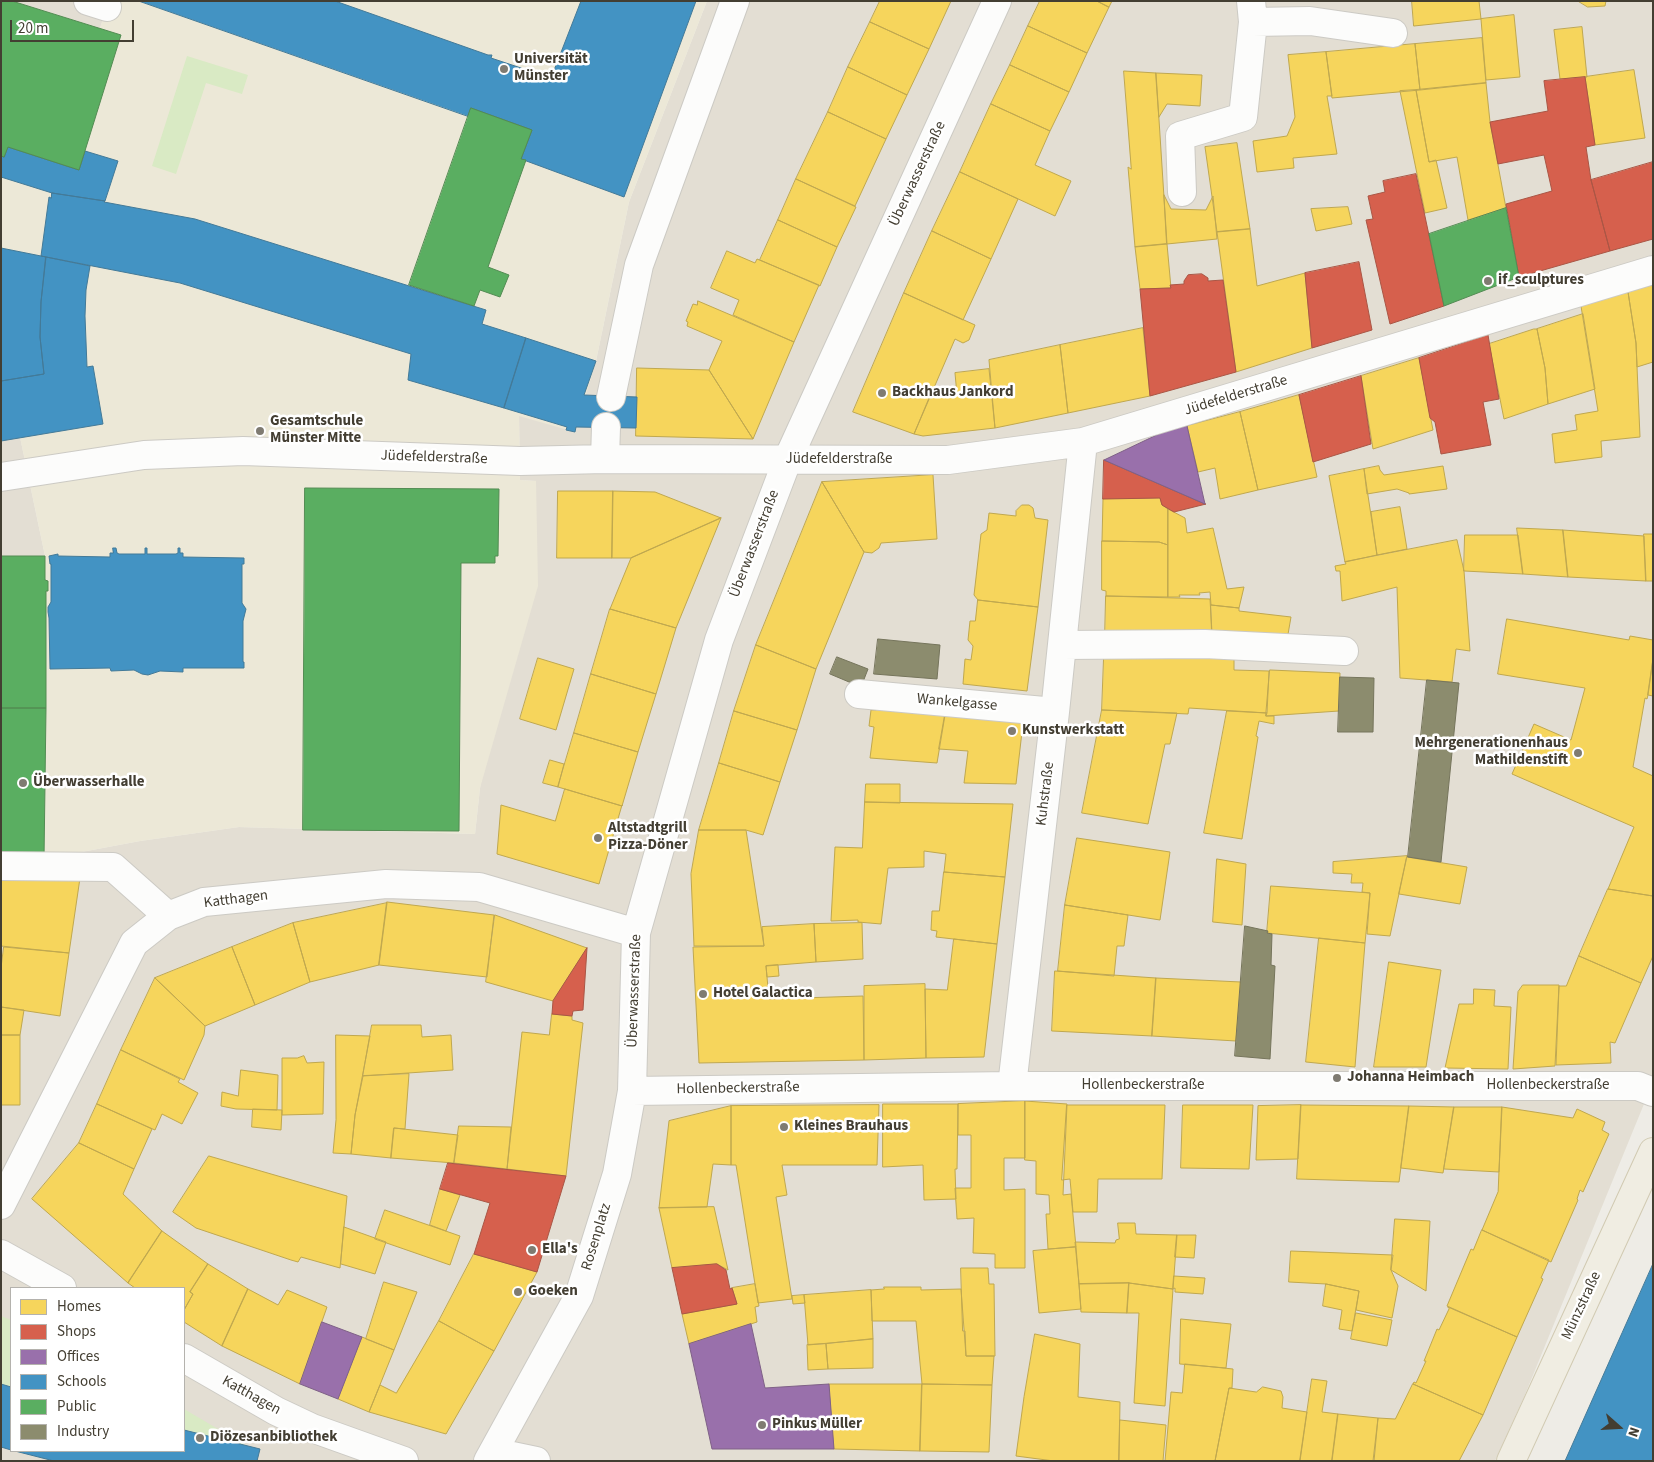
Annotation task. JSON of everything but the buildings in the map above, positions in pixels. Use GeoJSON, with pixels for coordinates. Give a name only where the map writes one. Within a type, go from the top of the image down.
{"type":"FeatureCollection","features":[{"type":"Feature","properties":{"kind":"main road","name":"Münzstraße"},"geometry":{"type":"LineString","coordinates":[[1511,1461],[1653,1152]]}},
{"type":"Feature","properties":{"kind":"street"},"geometry":{"type":"LineString","coordinates":[[611,398],[638,266],[735,1]]}},
{"type":"Feature","properties":{"kind":"street","name":"Überwasserstraße"},"geometry":{"type":"LineString","coordinates":[[632,1091],[636,933],[719,640],[786,460],[997,1]]}},
{"type":"Feature","properties":{"kind":"street"},"geometry":{"type":"LineString","coordinates":[[1182,192],[1180,136],[1243,117],[1252,12],[1312,11],[1393,33]]}},
{"type":"Feature","properties":{"kind":"street","name":"Jüdefelderstraße"},"geometry":{"type":"LineString","coordinates":[[14,474],[144,455],[242,451],[520,461],[605,459],[948,460],[1083,442],[1653,270]]}},
{"type":"Feature","properties":{"kind":"street"},"geometry":{"type":"LineString","coordinates":[[605,459],[606,427]]}},
{"type":"Feature","properties":{"kind":"street","name":"Kuhstraße"},"geometry":{"type":"LineString","coordinates":[[1012,1086],[1056,712],[1083,442]]}},
{"type":"Feature","properties":{"kind":"street"},"geometry":{"type":"LineString","coordinates":[[1062,645],[1205,644],[1344,651]]}},
{"type":"Feature","properties":{"kind":"street","name":"Wankelgasse"},"geometry":{"type":"LineString","coordinates":[[859,694],[1056,712]]}},
{"type":"Feature","properties":{"kind":"street"},"geometry":{"type":"LineString","coordinates":[[1,866],[113,867],[168,916]]}},
{"type":"Feature","properties":{"kind":"street","name":"Katthagen"},"geometry":{"type":"LineString","coordinates":[[1,1205],[134,943],[168,916],[204,902],[386,884],[479,887],[636,933]]}},
{"type":"Feature","properties":{"kind":"street","name":"Hollenbeckerstraße"},"geometry":{"type":"LineString","coordinates":[[632,1091],[1012,1086],[1638,1086],[1653,1092]]}},
{"type":"Feature","properties":{"kind":"street","name":"Rosenplatz"},"geometry":{"type":"LineString","coordinates":[[536,1461],[490,1456],[579,1296],[616,1174],[632,1091]]}},
{"type":"Feature","properties":{"kind":"street"},"geometry":{"type":"LineString","coordinates":[[1,1254],[60,1287]]}},
{"type":"Feature","properties":{"kind":"street","name":"Katthagen"},"geometry":{"type":"LineString","coordinates":[[185,1359],[312,1428],[404,1461]]}},
{"type":"Feature","properties":{"kind":"shaded area","name":"Gesamtschule Münster Mitte"},"geometry":{"type":"Polygon","coordinates":[[[1,1],[12,1],[100,28],[109,1],[707,1],[629,202],[596,361],[575,432],[519,416],[520,480],[536,481],[538,586],[480,788],[475,834],[239,827],[140,841],[44,859],[46,591],[48,591],[48,581],[45,580],[45,556],[20,437],[1,441],[1,1]]]}},
{"type":"Feature","properties":{"kind":"shaded area"},"geometry":{"type":"Polygon","coordinates":[[[12,1],[109,1],[100,28],[12,1]]]}},
{"type":"Feature","properties":{"kind":"shaded area"},"geometry":{"type":"Polygon","coordinates":[[[707,1],[1653,1],[1653,1082],[1524,1397],[1495,1461],[1,1461],[1,441],[20,437],[45,556],[44,859],[140,841],[239,827],[475,834],[480,788],[536,481],[520,480],[519,415],[584,395],[596,361],[629,202],[707,1]]]}},
{"type":"Feature","properties":{"kind":"green space"},"geometry":{"type":"Polygon","coordinates":[[[187,56],[248,75],[242,94],[206,83],[176,174],[152,166],[187,56]]]}},
{"type":"Feature","properties":{"kind":"green space"},"geometry":{"type":"Polygon","coordinates":[[[1,1316],[10,1320],[10,1387],[1,1384],[1,1316]]]}},
{"type":"Feature","properties":{"kind":"green space"},"geometry":{"type":"Polygon","coordinates":[[[185,1410],[247,1446],[185,1430],[185,1410]]]}},
{"type":"Feature","properties":{"kind":"place","name":"Universität Münster"},"geometry":{"type":"Point","coordinates":[504,69]}},
{"type":"Feature","properties":{"kind":"place","name":"if_sculptures"},"geometry":{"type":"Point","coordinates":[1488,281]}},
{"type":"Feature","properties":{"kind":"place","name":"Backhaus Jankord"},"geometry":{"type":"Point","coordinates":[882,393]}},
{"type":"Feature","properties":{"kind":"place","name":"Gesamtschule Münster Mitte"},"geometry":{"type":"Point","coordinates":[260,431]}},
{"type":"Feature","properties":{"kind":"place","name":"Kunstwerkstatt"},"geometry":{"type":"Point","coordinates":[1012,731]}},
{"type":"Feature","properties":{"kind":"place","name":"Mehrgenerationenhaus Mathildenstift"},"geometry":{"type":"Point","coordinates":[1578,753]}},
{"type":"Feature","properties":{"kind":"place","name":"Überwasserhalle"},"geometry":{"type":"Point","coordinates":[23,783]}},
{"type":"Feature","properties":{"kind":"place","name":"Altstadtgrill Pizza-Döner"},"geometry":{"type":"Point","coordinates":[598,838]}},
{"type":"Feature","properties":{"kind":"place","name":"Hotel Galactica"},"geometry":{"type":"Point","coordinates":[703,994]}},
{"type":"Feature","properties":{"kind":"place","name":"Johanna Heimbach"},"geometry":{"type":"Point","coordinates":[1337,1078]}},
{"type":"Feature","properties":{"kind":"place","name":"Kleines Brauhaus"},"geometry":{"type":"Point","coordinates":[784,1127]}},
{"type":"Feature","properties":{"kind":"place","name":"Ella's"},"geometry":{"type":"Point","coordinates":[532,1250]}},
{"type":"Feature","properties":{"kind":"place","name":"Goeken"},"geometry":{"type":"Point","coordinates":[518,1292]}},
{"type":"Feature","properties":{"kind":"place","name":"Pinkus Müller"},"geometry":{"type":"Point","coordinates":[762,1425]}},
{"type":"Feature","properties":{"kind":"place","name":"Diözesanbibliothek"},"geometry":{"type":"Point","coordinates":[200,1438]}}]}
